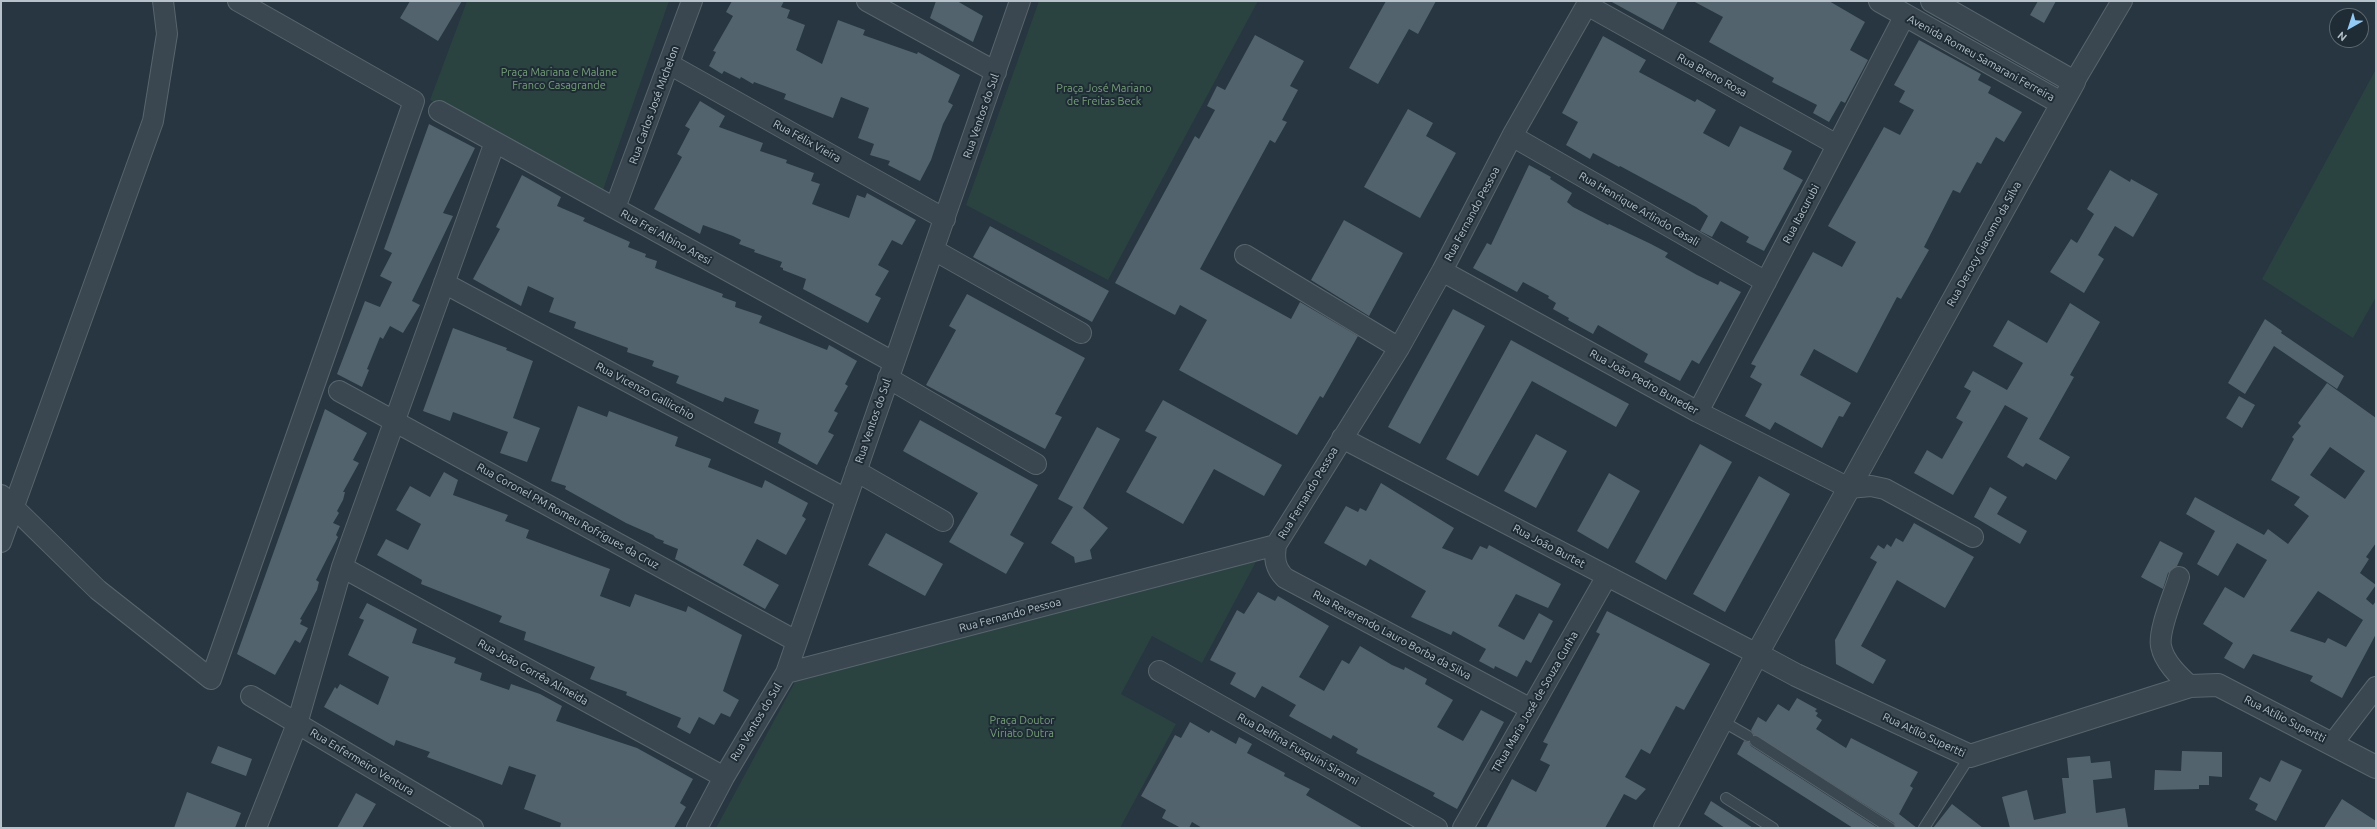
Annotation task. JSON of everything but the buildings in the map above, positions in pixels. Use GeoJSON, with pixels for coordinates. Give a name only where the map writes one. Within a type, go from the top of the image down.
{"type":"FeatureCollection","features":[{"type":"Feature","properties":{"kind":"street"},"geometry":{"type":"LineString","coordinates":[[1,542],[8,501],[153,121],[167,34],[163,1]]}},
{"type":"Feature","properties":{"kind":"street"},"geometry":{"type":"LineString","coordinates":[[8,501],[98,590],[211,679],[414,101],[238,1]]}},
{"type":"Feature","properties":{"kind":"street","name":"Rua Carlos José Michelon"},"geometry":{"type":"LineString","coordinates":[[615,208],[692,1]]}},
{"type":"Feature","properties":{"kind":"street"},"geometry":{"type":"LineString","coordinates":[[867,1],[996,72]]}},
{"type":"Feature","properties":{"kind":"street","name":"Rua Ventos do Sul"},"geometry":{"type":"LineString","coordinates":[[697,828],[724,777],[786,673],[890,370],[934,250],[1020,1]]}},
{"type":"Feature","properties":{"kind":"street","name":"Avenida Romeu Samarani Ferreira"},"geometry":{"type":"LineString","coordinates":[[1880,1],[2061,103]]}},
{"type":"Feature","properties":{"kind":"street"},"geometry":{"type":"LineString","coordinates":[[1932,1],[2074,82]]}},
{"type":"Feature","properties":{"kind":"street","name":"Rua Derocy Giacomo da Silva"},"geometry":{"type":"LineString","coordinates":[[1849,488],[2061,103],[2122,1]]}},
{"type":"Feature","properties":{"kind":"street","name":"Rua Fernando Pessoa"},"geometry":{"type":"LineString","coordinates":[[786,673],[1276,545],[1399,348],[1442,271],[1512,136],[1588,3]]}},
{"type":"Feature","properties":{"kind":"street","name":"Rua Breno Rosa"},"geometry":{"type":"LineString","coordinates":[[1588,3],[1837,145]]}},
{"type":"Feature","properties":{"kind":"street","name":"Rua Itacurubi"},"geometry":{"type":"LineString","coordinates":[[1698,412],[1905,15]]}},
{"type":"Feature","properties":{"kind":"street","name":"Rua Félix Vieira"},"geometry":{"type":"LineString","coordinates":[[669,64],[944,219]]}},
{"type":"Feature","properties":{"kind":"street","name":"Rua Frei Albino Aresi"},"geometry":{"type":"LineString","coordinates":[[439,111],[615,208],[890,370],[1036,464]]}},
{"type":"Feature","properties":{"kind":"street","name":"Rua Henrique Arlindo Casali"},"geometry":{"type":"LineString","coordinates":[[1512,136],[1766,282]]}},
{"type":"Feature","properties":{"kind":"street"},"geometry":{"type":"LineString","coordinates":[[256,828],[297,724],[342,567],[495,142]]}},
{"type":"Feature","properties":{"kind":"street"},"geometry":{"type":"LineString","coordinates":[[934,250],[1081,333]]}},
{"type":"Feature","properties":{"kind":"street"},"geometry":{"type":"LineString","coordinates":[[1245,254],[1399,348]]}},
{"type":"Feature","properties":{"kind":"street","name":"Rua João Pedro Buneder"},"geometry":{"type":"LineString","coordinates":[[1442,271],[1698,412],[1849,488]]}},
{"type":"Feature","properties":{"kind":"street","name":"Rua Vicenzo Gallicchio"},"geometry":{"type":"LineString","coordinates":[[444,283],[846,499]]}},
{"type":"Feature","properties":{"kind":"street","name":"Rua Coronel PM Romeu Rofrigues da Cruz"},"geometry":{"type":"LineString","coordinates":[[339,391],[796,641]]}},
{"type":"Feature","properties":{"kind":"street","name":"Rua João Burtet"},"geometry":{"type":"LineString","coordinates":[[1342,438],[1757,654]]}},
{"type":"Feature","properties":{"kind":"street"},"geometry":{"type":"LineString","coordinates":[[856,471],[943,521]]}},
{"type":"Feature","properties":{"kind":"street"},"geometry":{"type":"LineString","coordinates":[[1665,828],[1757,654],[1849,488],[1871,486],[1885,489],[1973,537]]}},
{"type":"Feature","properties":{"kind":"street","name":"Rua Reverendo Lauro Borba da Silva"},"geometry":{"type":"LineString","coordinates":[[1276,545],[1274,558],[1277,567],[1285,578],[1531,709]]}},
{"type":"Feature","properties":{"kind":"street","name":"Rua João Corrêa Almeida"},"geometry":{"type":"LineString","coordinates":[[342,567],[724,777]]}},
{"type":"Feature","properties":{"kind":"street","name":"TRua Maria José de Souza Cunha"},"geometry":{"type":"LineString","coordinates":[[1463,828],[1607,576]]}},
{"type":"Feature","properties":{"kind":"street"},"geometry":{"type":"LineString","coordinates":[[2179,577],[2163,632],[2161,646],[2168,662],[2190,686]]}},
{"type":"Feature","properties":{"kind":"street","name":"Rua Atílio Supertti"},"geometry":{"type":"LineString","coordinates":[[1757,654],[1796,675],[1970,756],[2190,686],[2218,685],[2376,767]]}},
{"type":"Feature","properties":{"kind":"street","name":"Rua Delfina Fusquini Siranni"},"geometry":{"type":"LineString","coordinates":[[1159,671],[1438,828]]}},
{"type":"Feature","properties":{"kind":"street"},"geometry":{"type":"LineString","coordinates":[[2333,744],[2376,687]]}},
{"type":"Feature","properties":{"kind":"street","name":"Rua Enfermeiro Ventura"},"geometry":{"type":"LineString","coordinates":[[251,696],[471,828]]}},
{"type":"Feature","properties":{"kind":"lane"},"geometry":{"type":"LineString","coordinates":[[1722,721],[1751,738],[1890,828]]}},
{"type":"Feature","properties":{"kind":"lane"},"geometry":{"type":"LineString","coordinates":[[1924,828],[1970,756]]}},
{"type":"Feature","properties":{"kind":"lane"},"geometry":{"type":"LineString","coordinates":[[1726,798],[1773,828]]}},
{"type":"Feature","properties":{"kind":"green space","name":"Praça Mariana e Malane Franco Casagrande"},"geometry":{"type":"Polygon","coordinates":[[[467,1],[669,1],[603,190],[430,100],[467,1]]]}},
{"type":"Feature","properties":{"kind":"green space","name":"Praça José Mariano de Freitas Beck"},"geometry":{"type":"Polygon","coordinates":[[[1039,1],[1258,1],[1108,280],[966,205],[1039,1]]]}},
{"type":"Feature","properties":{"kind":"green space"},"geometry":{"type":"Polygon","coordinates":[[[2376,69],[2376,297],[2353,338],[2262,279],[2376,69]]]}},
{"type":"Feature","properties":{"kind":"green space","name":"Praça Doutor Viriato Dutra"},"geometry":{"type":"Polygon","coordinates":[[[1259,556],[1202,663],[1152,636],[1121,694],[1176,724],[1120,828],[716,828],[795,682],[1259,556]]]}}]}
